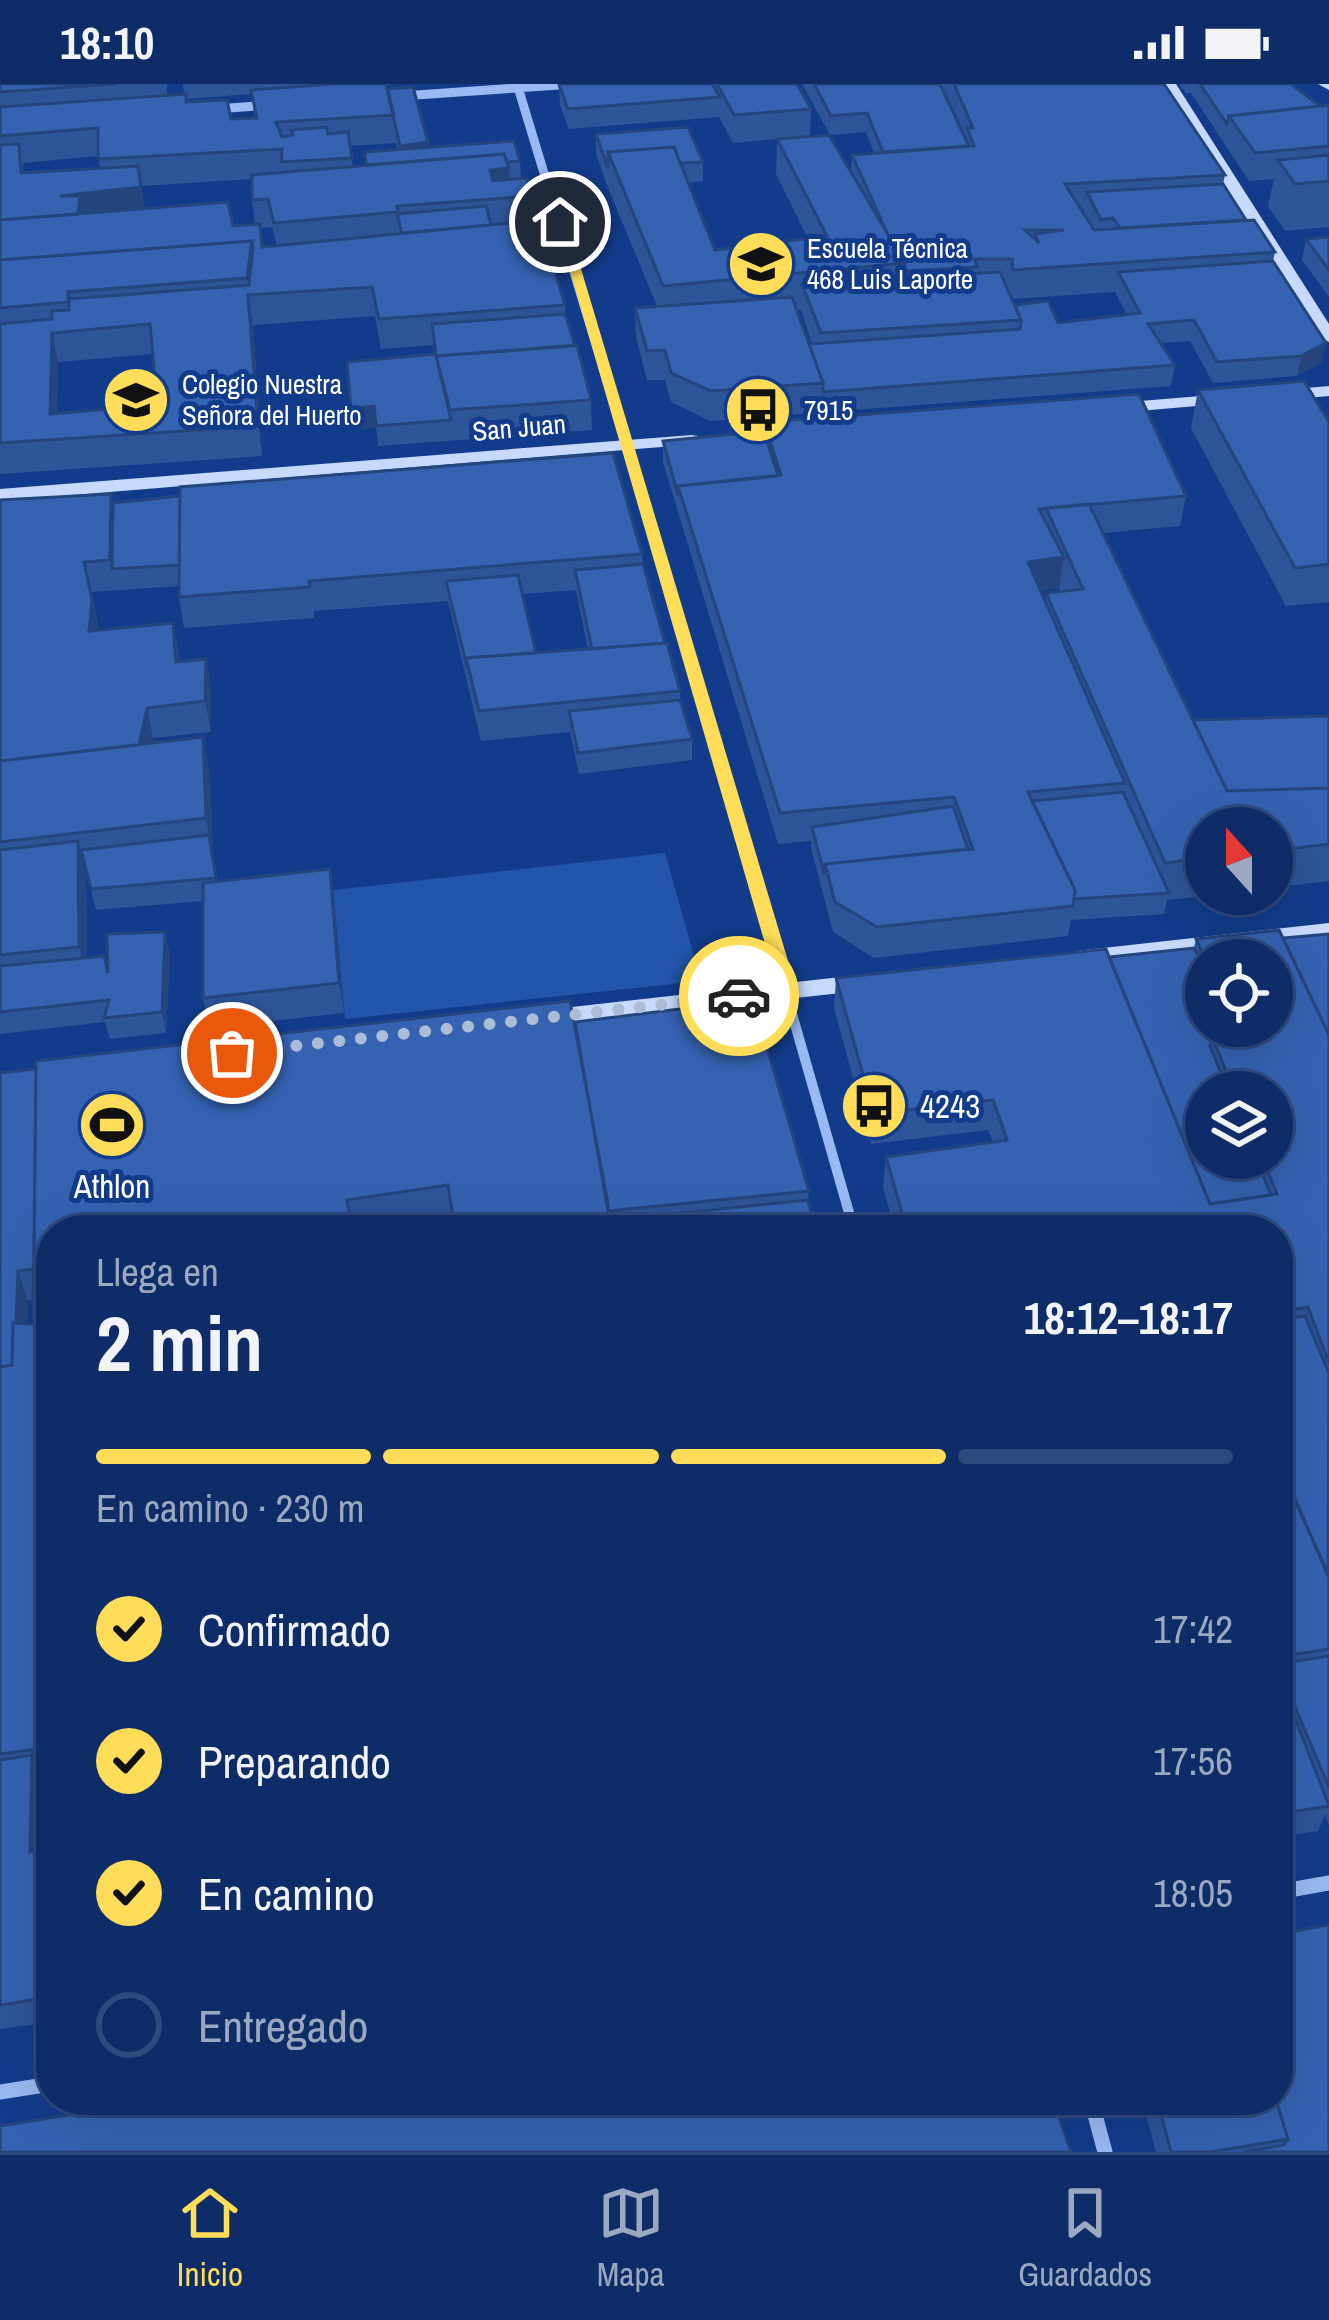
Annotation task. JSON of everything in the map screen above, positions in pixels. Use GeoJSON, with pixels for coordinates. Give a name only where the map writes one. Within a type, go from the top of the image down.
{"type":"FeatureCollection","features":[{"type":"Feature","properties":{"kind":"main road"},"geometry":{"type":"LineString","coordinates":[[1169,84],[1329,337]]}},
{"type":"Feature","properties":{"kind":"main road"},"geometry":{"type":"LineString","coordinates":[[1259,397],[1329,391]]}},
{"type":"Feature","properties":{"kind":"main road"},"geometry":{"type":"LineString","coordinates":[[1096,409],[1236,398]]}},
{"type":"Feature","properties":{"kind":"main road","name":"San Juan"},"geometry":{"type":"LineString","coordinates":[[0,495],[723,438]]}},
{"type":"Feature","properties":{"kind":"main road"},"geometry":{"type":"LineString","coordinates":[[1047,962],[1329,931]]}},
{"type":"Feature","properties":{"kind":"main road"},"geometry":{"type":"LineString","coordinates":[[510,1022],[882,980]]}},
{"type":"Feature","properties":{"kind":"street"},"geometry":{"type":"LineString","coordinates":[[401,96],[574,84]]}},
{"type":"Feature","properties":{"kind":"street"},"geometry":{"type":"LineString","coordinates":[[518,86],[629,445],[850,1215]]}},
{"type":"Feature","properties":{"kind":"street"},"geometry":{"type":"LineString","coordinates":[[212,109],[283,104]]}},
{"type":"Feature","properties":{"kind":"street"},"geometry":{"type":"LineString","coordinates":[[1293,1889],[1329,1883]]}},
{"type":"Feature","properties":{"kind":"street"},"geometry":{"type":"LineString","coordinates":[[0,2092],[36,2086]]}},
{"type":"Feature","properties":{"kind":"street"},"geometry":{"type":"LineString","coordinates":[[1095,2115],[1105,2152]]}},
{"type":"Feature","properties":{"kind":"shaded area"},"geometry":{"type":"Polygon","coordinates":[[[665,853],[701,981],[345,1019],[333,890],[665,853]]]}},
{"type":"Feature","properties":{"kind":"building"},"geometry":{"type":"Polygon","coordinates":[[[0,84],[115,84],[0,92],[0,84]]]}},
{"type":"Feature","properties":{"kind":"building"},"geometry":{"type":"Polygon","coordinates":[[[386,84],[394,115],[276,122],[282,137],[293,135],[291,130],[326,127],[328,134],[348,132],[352,158],[281,162],[282,149],[98,159],[98,128],[0,136],[0,107],[186,94],[186,102],[227,100],[231,119],[257,118],[251,90],[386,84]]]}},
{"type":"Feature","properties":{"kind":"building"},"geometry":{"type":"Polygon","coordinates":[[[562,84],[712,84],[720,97],[568,109],[562,84]]]}},
{"type":"Feature","properties":{"kind":"building"},"geometry":{"type":"Polygon","coordinates":[[[717,84],[797,84],[811,109],[734,115],[717,84]]]}},
{"type":"Feature","properties":{"kind":"building"},"geometry":{"type":"Polygon","coordinates":[[[814,84],[940,84],[969,146],[883,152],[867,113],[831,116],[814,84]]]}},
{"type":"Feature","properties":{"kind":"building"},"geometry":{"type":"Polygon","coordinates":[[[954,84],[1164,84],[1225,175],[1065,184],[1094,230],[1254,220],[1275,252],[1013,270],[1012,259],[974,259],[977,267],[904,271],[905,263],[852,155],[974,146],[967,128],[973,128],[954,84]],[[1025,230],[1039,243],[1035,234],[1064,230],[1025,230]]]}},
{"type":"Feature","properties":{"kind":"building"},"geometry":{"type":"Polygon","coordinates":[[[1200,84],[1291,84],[1320,106],[1229,116],[1227,124],[1200,84]]]}},
{"type":"Feature","properties":{"kind":"building"},"geometry":{"type":"Polygon","coordinates":[[[413,87],[428,142],[400,146],[387,89],[413,87]]]}},
{"type":"Feature","properties":{"kind":"building"},"geometry":{"type":"Polygon","coordinates":[[[1329,105],[1329,146],[1255,153],[1229,116],[1329,105]]]}},
{"type":"Feature","properties":{"kind":"building"},"geometry":{"type":"Polygon","coordinates":[[[688,127],[703,162],[680,163],[674,147],[608,152],[608,168],[596,134],[688,127]]]}},
{"type":"Feature","properties":{"kind":"building"},"geometry":{"type":"Polygon","coordinates":[[[829,135],[905,263],[663,286],[608,152],[674,147],[715,250],[827,236],[777,139],[829,135]]]}},
{"type":"Feature","properties":{"kind":"building"},"geometry":{"type":"Polygon","coordinates":[[[514,141],[520,161],[507,162],[504,154],[366,165],[365,152],[514,141]]]}},
{"type":"Feature","properties":{"kind":"building"},"geometry":{"type":"Polygon","coordinates":[[[19,144],[21,173],[138,166],[141,187],[60,196],[80,196],[78,214],[0,220],[0,145],[19,144]]]}},
{"type":"Feature","properties":{"kind":"building"},"geometry":{"type":"Polygon","coordinates":[[[504,154],[509,168],[490,170],[493,181],[527,178],[532,196],[397,206],[398,212],[274,223],[268,199],[252,200],[252,175],[504,154]]]}},
{"type":"Feature","properties":{"kind":"building"},"geometry":{"type":"Polygon","coordinates":[[[1329,155],[1329,181],[1295,184],[1278,160],[1329,155]]]}},
{"type":"Feature","properties":{"kind":"building"},"geometry":{"type":"Polygon","coordinates":[[[1223,184],[1246,220],[1120,228],[1113,218],[1101,220],[1087,192],[1223,184]]]}},
{"type":"Feature","properties":{"kind":"building"},"geometry":{"type":"Polygon","coordinates":[[[228,202],[233,226],[260,224],[262,247],[540,220],[565,305],[379,319],[372,287],[248,295],[258,426],[0,443],[0,324],[52,319],[52,311],[69,310],[69,299],[249,285],[253,248],[252,241],[0,260],[0,220],[228,202]],[[150,324],[52,333],[50,414],[157,405],[150,324]]]}},
{"type":"Feature","properties":{"kind":"building"},"geometry":{"type":"Polygon","coordinates":[[[486,206],[491,225],[402,233],[397,214],[486,206]]]}},
{"type":"Feature","properties":{"kind":"building"},"geometry":{"type":"Polygon","coordinates":[[[1329,237],[1329,270],[1306,239],[1329,237]]]}},
{"type":"Feature","properties":{"kind":"building"},"geometry":{"type":"Polygon","coordinates":[[[252,241],[247,278],[68,292],[68,302],[0,308],[0,260],[252,241]]]}},
{"type":"Feature","properties":{"kind":"building"},"geometry":{"type":"Polygon","coordinates":[[[1273,261],[1326,343],[1301,356],[1217,362],[1194,320],[1148,324],[1175,365],[823,392],[809,344],[1020,329],[1015,305],[1048,301],[1058,323],[1140,313],[1118,272],[1273,261]]]}},
{"type":"Feature","properties":{"kind":"building"},"geometry":{"type":"Polygon","coordinates":[[[1000,272],[1021,320],[821,333],[802,284],[1000,272]]]}},
{"type":"Feature","properties":{"kind":"building"},"geometry":{"type":"Polygon","coordinates":[[[792,297],[823,383],[711,391],[671,373],[665,350],[647,351],[635,308],[792,297]]]}},
{"type":"Feature","properties":{"kind":"building"},"geometry":{"type":"Polygon","coordinates":[[[565,314],[575,346],[436,356],[451,420],[376,426],[374,406],[351,409],[347,362],[436,354],[432,324],[565,314]]]}},
{"type":"Feature","properties":{"kind":"building"},"geometry":{"type":"Polygon","coordinates":[[[577,345],[591,400],[450,410],[436,356],[577,345]]]}},
{"type":"Feature","properties":{"kind":"building"},"geometry":{"type":"Polygon","coordinates":[[[1304,381],[1329,422],[1329,564],[1295,568],[1198,390],[1304,381]]]}},
{"type":"Feature","properties":{"kind":"building"},"geometry":{"type":"Polygon","coordinates":[[[1139,394],[1186,496],[1039,509],[1064,557],[1028,562],[1125,783],[1028,792],[1075,890],[1073,906],[877,927],[835,902],[825,864],[973,849],[954,797],[780,813],[678,486],[781,475],[764,422],[1139,394]]]}},
{"type":"Feature","properties":{"kind":"building"},"geometry":{"type":"Polygon","coordinates":[[[764,431],[778,476],[678,486],[678,495],[663,441],[764,431]]]}},
{"type":"Feature","properties":{"kind":"building"},"geometry":{"type":"Polygon","coordinates":[[[613,453],[642,554],[309,581],[310,587],[179,597],[180,487],[613,453]]]}},
{"type":"Feature","properties":{"kind":"building"},"geometry":{"type":"Polygon","coordinates":[[[111,494],[110,560],[84,562],[92,600],[89,631],[173,623],[176,662],[206,659],[205,701],[147,708],[139,745],[0,761],[0,500],[111,494]]]}},
{"type":"Feature","properties":{"kind":"building"},"geometry":{"type":"Polygon","coordinates":[[[180,496],[179,565],[112,569],[113,503],[180,496]]]}},
{"type":"Feature","properties":{"kind":"building"},"geometry":{"type":"Polygon","coordinates":[[[1089,504],[1227,791],[1329,788],[1329,844],[1293,848],[1293,807],[1185,807],[1185,861],[1165,863],[1046,593],[1083,589],[1046,508],[1089,504]]]}},
{"type":"Feature","properties":{"kind":"building"},"geometry":{"type":"Polygon","coordinates":[[[643,564],[665,643],[592,649],[575,570],[643,564]]]}},
{"type":"Feature","properties":{"kind":"building"},"geometry":{"type":"Polygon","coordinates":[[[518,575],[536,653],[466,658],[467,667],[446,581],[518,575]]]}},
{"type":"Feature","properties":{"kind":"building"},"geometry":{"type":"Polygon","coordinates":[[[667,643],[680,691],[479,711],[466,658],[667,643]]]}},
{"type":"Feature","properties":{"kind":"building"},"geometry":{"type":"Polygon","coordinates":[[[680,700],[692,739],[578,753],[569,711],[680,700]]]}},
{"type":"Feature","properties":{"kind":"building"},"geometry":{"type":"Polygon","coordinates":[[[1329,716],[1329,788],[1227,791],[1193,720],[1329,716]]]}},
{"type":"Feature","properties":{"kind":"building"},"geometry":{"type":"Polygon","coordinates":[[[203,737],[206,818],[0,842],[0,761],[203,737]]]}},
{"type":"Feature","properties":{"kind":"building"},"geometry":{"type":"Polygon","coordinates":[[[1123,792],[1169,893],[1074,899],[1075,890],[1032,801],[1123,792]]]}},
{"type":"Feature","properties":{"kind":"building"},"geometry":{"type":"Polygon","coordinates":[[[953,806],[968,849],[825,864],[824,874],[812,827],[953,806]]]}},
{"type":"Feature","properties":{"kind":"building"},"geometry":{"type":"Polygon","coordinates":[[[209,835],[216,878],[91,889],[81,850],[209,835]]]}},
{"type":"Feature","properties":{"kind":"building"},"geometry":{"type":"Polygon","coordinates":[[[78,841],[79,947],[0,955],[0,850],[78,841]]]}},
{"type":"Feature","properties":{"kind":"building"},"geometry":{"type":"Polygon","coordinates":[[[330,869],[339,983],[203,998],[203,883],[330,869]]]}},
{"type":"Feature","properties":{"kind":"building"},"geometry":{"type":"Polygon","coordinates":[[[1279,930],[1283,939],[1196,939],[1279,930]]]}},
{"type":"Feature","properties":{"kind":"building"},"geometry":{"type":"Polygon","coordinates":[[[165,932],[162,1012],[104,1018],[109,1000],[0,1012],[0,966],[104,956],[108,973],[107,934],[165,932]]]}},
{"type":"Feature","properties":{"kind":"building"},"geometry":{"type":"Polygon","coordinates":[[[1329,934],[1329,1035],[1293,959],[1293,939],[1283,938],[1329,934]]]}},
{"type":"Feature","properties":{"kind":"building"},"geometry":{"type":"Polygon","coordinates":[[[1106,949],[1185,1143],[1185,1179],[1200,1179],[1210,1204],[1277,1194],[1271,1179],[1293,1179],[1293,1071],[1226,1071],[1216,1047],[1293,1047],[1293,959],[1329,1035],[1329,1363],[1308,1307],[1293,1310],[1293,1215],[903,1215],[886,1157],[1007,1140],[993,1100],[874,1114],[836,978],[1106,949]]]}},
{"type":"Feature","properties":{"kind":"building"},"geometry":{"type":"Polygon","coordinates":[[[1185,949],[1185,1047],[1210,1047],[1220,1071],[1185,1071],[1185,1143],[1109,957],[1185,949]]]}},
{"type":"Feature","properties":{"kind":"building"},"geometry":{"type":"Polygon","coordinates":[[[753,1000],[809,1191],[608,1211],[575,1022],[753,1000]]]}},
{"type":"Feature","properties":{"kind":"building"},"geometry":{"type":"Polygon","coordinates":[[[570,1001],[609,1215],[453,1215],[448,1185],[347,1200],[350,1215],[36,1215],[36,1749],[0,1754],[0,1367],[12,1365],[13,1323],[33,1324],[36,1061],[570,1001]]]}},
{"type":"Feature","properties":{"kind":"building"},"geometry":{"type":"Polygon","coordinates":[[[36,1069],[34,1269],[18,1271],[12,1365],[0,1367],[0,1073],[36,1069]]]}},
{"type":"Feature","properties":{"kind":"building"},"geometry":{"type":"Polygon","coordinates":[[[1200,1179],[1265,1179],[1271,1195],[1210,1204],[1200,1179]]]}},
{"type":"Feature","properties":{"kind":"building"},"geometry":{"type":"Polygon","coordinates":[[[808,1200],[812,1215],[659,1215],[808,1200]]]}},
{"type":"Feature","properties":{"kind":"building"},"geometry":{"type":"Polygon","coordinates":[[[1305,1316],[1329,1374],[1328,1576],[1293,1494],[1293,1318],[1305,1316]]]}},
{"type":"Feature","properties":{"kind":"building"},"geometry":{"type":"Polygon","coordinates":[[[1293,1497],[1329,1575],[1329,1649],[1293,1655],[1293,1497]]]}},
{"type":"Feature","properties":{"kind":"building"},"geometry":{"type":"Polygon","coordinates":[[[1329,1656],[1329,1787],[1293,1702],[1293,1662],[1329,1656]]]}},
{"type":"Feature","properties":{"kind":"building"},"geometry":{"type":"Polygon","coordinates":[[[1293,1713],[1329,1806],[1293,1812],[1293,1713]]]}},
{"type":"Feature","properties":{"kind":"building"},"geometry":{"type":"Polygon","coordinates":[[[32,1755],[36,1999],[0,2005],[0,1760],[32,1755]]]}},
{"type":"Feature","properties":{"kind":"building"},"geometry":{"type":"Polygon","coordinates":[[[1329,1925],[1329,2152],[1243,2152],[1284,2145],[1288,2139],[1281,2115],[1293,2115],[1293,1931],[1329,1925]]]}},
{"type":"Feature","properties":{"kind":"building"},"geometry":{"type":"Polygon","coordinates":[[[69,2115],[1058,2115],[1071,2152],[0,2152],[0,2126],[69,2115]]]}},
{"type":"Feature","properties":{"kind":"building"},"geometry":{"type":"Polygon","coordinates":[[[1161,2115],[1281,2115],[1288,2139],[1210,2152],[1171,2152],[1161,2115]]]}},
{"type":"Feature","properties":{"kind":"way so far"},"geometry":{"type":"LineString","coordinates":[[232,1053],[739,996]]}},
{"type":"Feature","properties":{"kind":"place","name":"Escuela Técnica 468 Luis Laporte"},"geometry":{"type":"Point","coordinates":[761,264]}},
{"type":"Feature","properties":{"kind":"place","name":"Colegio Nuestra Señora del Huerto"},"geometry":{"type":"Point","coordinates":[136,400]}},
{"type":"Feature","properties":{"kind":"place","name":"7915"},"geometry":{"type":"Point","coordinates":[758,410]}},
{"type":"Feature","properties":{"kind":"place","name":"4243"},"geometry":{"type":"Point","coordinates":[874,1106]}},
{"type":"Feature","properties":{"kind":"place","name":"Athlon"},"geometry":{"type":"Point","coordinates":[112,1125]}},
{"type":"Feature","properties":{"kind":"route"},"geometry":{"type":"LineString","coordinates":[[560,222],[788,991],[739,996]]}}]}
